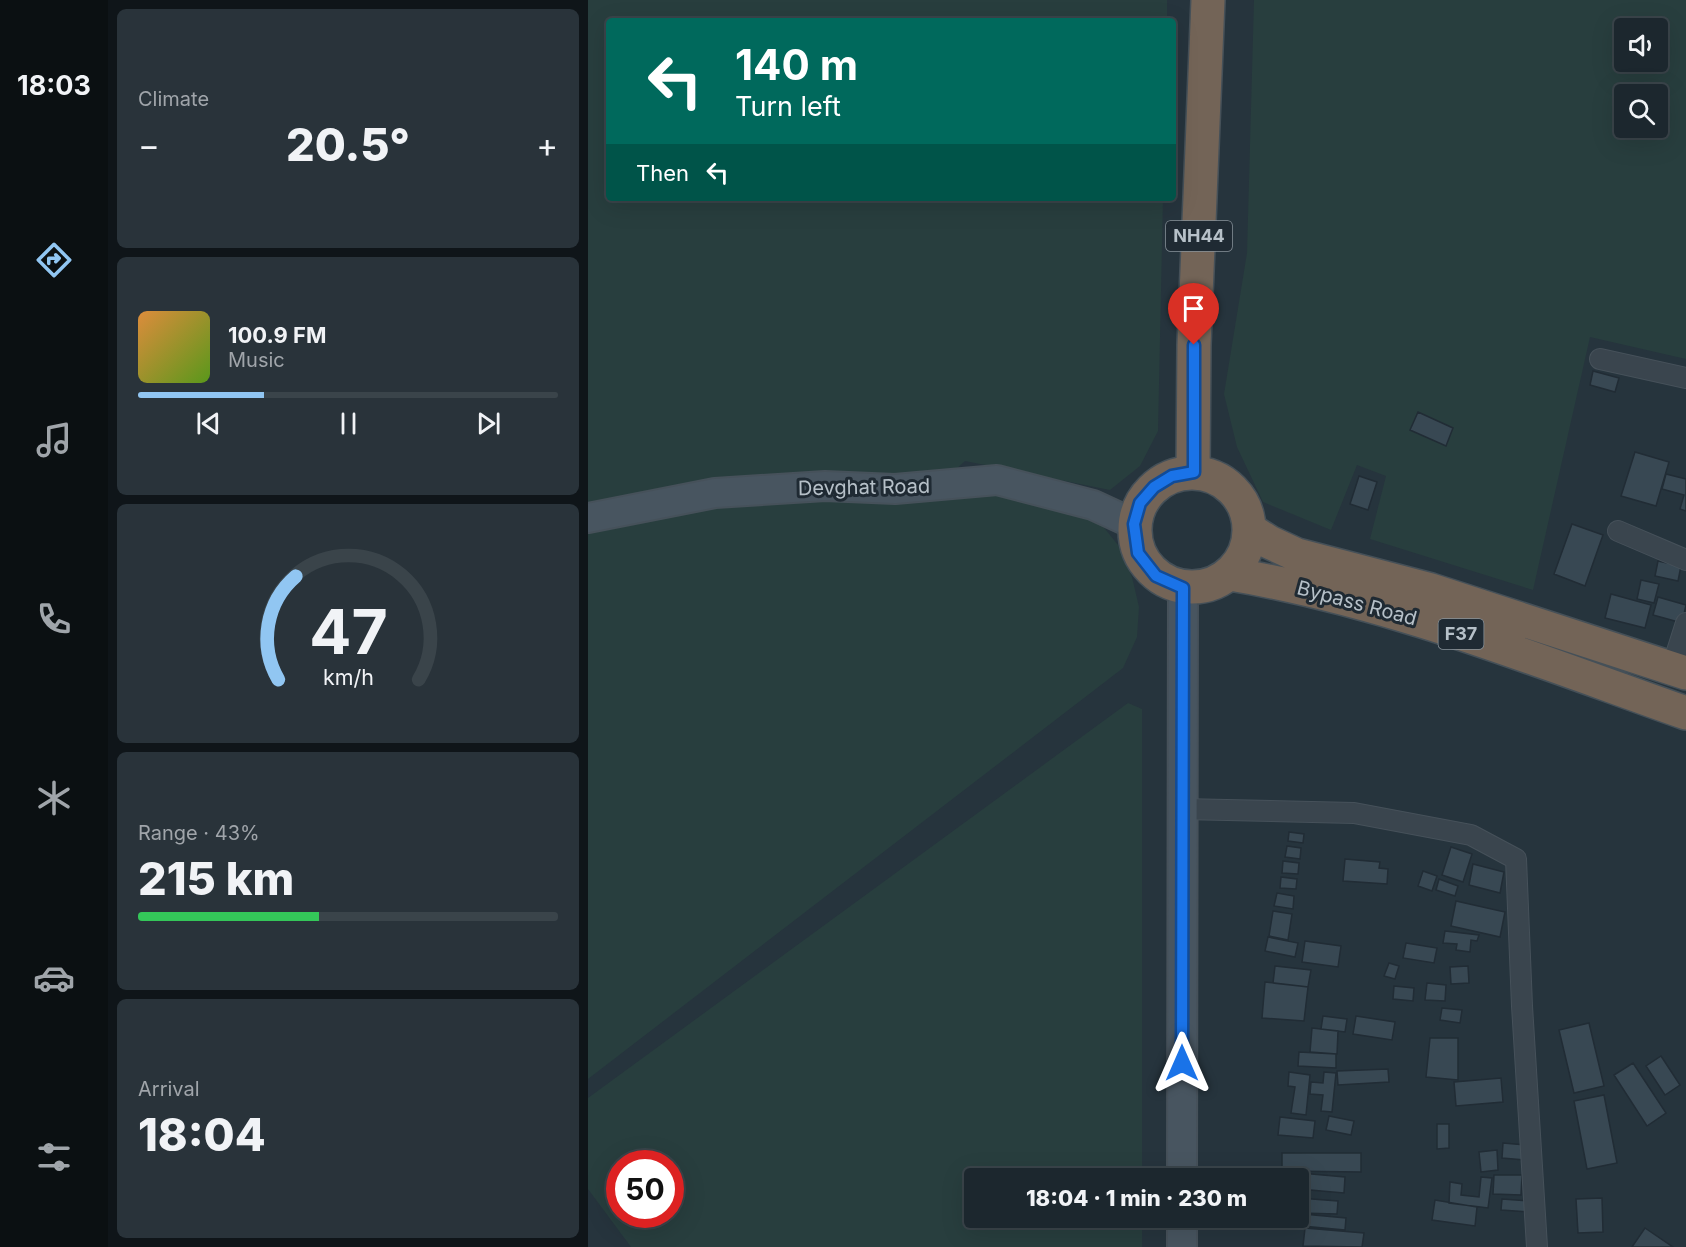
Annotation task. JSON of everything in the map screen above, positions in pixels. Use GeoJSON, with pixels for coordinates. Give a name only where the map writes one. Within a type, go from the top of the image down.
{"type":"FeatureCollection","features":[{"type":"Feature","properties":{"kind":"highway","name":"NH44"},"geometry":{"type":"LineString","coordinates":[[1194,472],[1194,345],[1208,0]]}},
{"type":"Feature","properties":{"kind":"highway"},"geometry":{"type":"LineString","coordinates":[[1194,472],[1222,480],[1242,501],[1250,530],[1245,555],[1230,574],[1208,586],[1183,588],[1156,576],[1138,553],[1134,524],[1140,503],[1154,487],[1172,476],[1194,472]]}},
{"type":"Feature","properties":{"kind":"highway","name":"Bypass Road"},"geometry":{"type":"LineString","coordinates":[[1250,530],[1297,555],[1431,590],[1679,670]]}},
{"type":"Feature","properties":{"kind":"highway","name":"Bypass Road"},"geometry":{"type":"LineString","coordinates":[[1230,574],[1280,582],[1406,615],[1686,713]]}},
{"type":"Feature","properties":{"kind":"main road","name":"Devghat Road"},"geometry":{"type":"LineString","coordinates":[[588,518],[715,493],[825,486],[895,489],[997,480],[1093,505],[1134,524]]}},
{"type":"Feature","properties":{"kind":"main road"},"geometry":{"type":"LineString","coordinates":[[1182,1168],[1183,588]]}},
{"type":"Feature","properties":{"kind":"main road"},"geometry":{"type":"LineString","coordinates":[[1182,1228],[1182,1247]]}},
{"type":"Feature","properties":{"kind":"street"},"geometry":{"type":"LineString","coordinates":[[1600,359],[1686,378]]}},
{"type":"Feature","properties":{"kind":"street"},"geometry":{"type":"LineString","coordinates":[[1618,531],[1686,560]]}},
{"type":"Feature","properties":{"kind":"street"},"geometry":{"type":"LineString","coordinates":[[1679,670],[1686,623]]}},
{"type":"Feature","properties":{"kind":"street"},"geometry":{"type":"LineString","coordinates":[[1182,809],[1354,813],[1471,835],[1516,859],[1522,1006],[1537,1247]]}},
{"type":"Feature","properties":{"kind":"green space"},"geometry":{"type":"Polygon","coordinates":[[[588,0],[1167,0],[1167,18],[606,18],[606,201],[1163,201],[1158,431],[1140,466],[1110,490],[965,461],[928,495],[1014,496],[1097,519],[1118,545],[1132,577],[1139,607],[1137,637],[1123,668],[588,1079],[588,0]]]}},
{"type":"Feature","properties":{"kind":"green space"},"geometry":{"type":"Polygon","coordinates":[[[1254,0],[1686,0],[1686,359],[1590,337],[1533,590],[1370,539],[1386,476],[1357,465],[1331,530],[1263,502],[1237,447],[1224,394],[1247,253],[1254,0]]]}},
{"type":"Feature","properties":{"kind":"green space"},"geometry":{"type":"Polygon","coordinates":[[[1128,703],[1142,709],[1142,1168],[964,1168],[964,1228],[1142,1228],[1142,1247],[631,1247],[617,1228],[684,1228],[684,1150],[606,1150],[606,1213],[588,1189],[588,1098],[1128,703]]]}},
{"type":"Feature","properties":{"kind":"building"},"geometry":{"type":"Polygon","coordinates":[[[1593,371],[1619,378],[1615,392],[1590,385],[1593,371]]]}},
{"type":"Feature","properties":{"kind":"building"},"geometry":{"type":"Polygon","coordinates":[[[1418,412],[1453,428],[1446,446],[1410,430],[1418,412]]]}},
{"type":"Feature","properties":{"kind":"building"},"geometry":{"type":"Polygon","coordinates":[[[1635,452],[1669,462],[1656,506],[1621,496],[1635,452]]]}},
{"type":"Feature","properties":{"kind":"building"},"geometry":{"type":"Polygon","coordinates":[[[1666,474],[1686,479],[1686,511],[1680,509],[1684,495],[1662,489],[1666,474]]]}},
{"type":"Feature","properties":{"kind":"building"},"geometry":{"type":"Polygon","coordinates":[[[1359,476],[1377,482],[1368,510],[1350,504],[1359,476]]]}},
{"type":"Feature","properties":{"kind":"building"},"geometry":{"type":"Polygon","coordinates":[[[1572,524],[1603,535],[1585,586],[1554,574],[1572,524]]]}},
{"type":"Feature","properties":{"kind":"building"},"geometry":{"type":"Polygon","coordinates":[[[1658,561],[1681,566],[1678,581],[1655,576],[1658,561]]]}},
{"type":"Feature","properties":{"kind":"building"},"geometry":{"type":"Polygon","coordinates":[[[1641,580],[1659,584],[1654,603],[1637,599],[1641,580]]]}},
{"type":"Feature","properties":{"kind":"building"},"geometry":{"type":"Polygon","coordinates":[[[1611,594],[1651,605],[1645,628],[1605,618],[1611,594]]]}},
{"type":"Feature","properties":{"kind":"building"},"geometry":{"type":"Polygon","coordinates":[[[1658,597],[1686,605],[1682,623],[1653,615],[1658,597]]]}},
{"type":"Feature","properties":{"kind":"building"},"geometry":{"type":"Polygon","coordinates":[[[1289,832],[1304,834],[1303,843],[1288,841],[1289,832]]]}},
{"type":"Feature","properties":{"kind":"building"},"geometry":{"type":"Polygon","coordinates":[[[1287,846],[1301,848],[1300,859],[1285,857],[1287,846]]]}},
{"type":"Feature","properties":{"kind":"building"},"geometry":{"type":"Polygon","coordinates":[[[1451,847],[1472,854],[1463,882],[1442,875],[1451,847]]]}},
{"type":"Feature","properties":{"kind":"building"},"geometry":{"type":"Polygon","coordinates":[[[1345,859],[1380,862],[1379,868],[1388,869],[1387,884],[1343,881],[1345,859]]]}},
{"type":"Feature","properties":{"kind":"building"},"geometry":{"type":"Polygon","coordinates":[[[1283,861],[1299,863],[1298,874],[1282,873],[1283,861]]]}},
{"type":"Feature","properties":{"kind":"building"},"geometry":{"type":"Polygon","coordinates":[[[1473,864],[1504,872],[1500,893],[1469,885],[1473,864]]]}},
{"type":"Feature","properties":{"kind":"building"},"geometry":{"type":"Polygon","coordinates":[[[1423,871],[1437,876],[1432,891],[1418,886],[1423,871]]]}},
{"type":"Feature","properties":{"kind":"building"},"geometry":{"type":"Polygon","coordinates":[[[1281,877],[1297,879],[1296,889],[1280,888],[1281,877]]]}},
{"type":"Feature","properties":{"kind":"building"},"geometry":{"type":"Polygon","coordinates":[[[1439,879],[1458,886],[1455,896],[1436,890],[1439,879]]]}},
{"type":"Feature","properties":{"kind":"building"},"geometry":{"type":"Polygon","coordinates":[[[1277,893],[1294,896],[1293,909],[1274,906],[1277,893]]]}},
{"type":"Feature","properties":{"kind":"building"},"geometry":{"type":"Polygon","coordinates":[[[1456,901],[1505,912],[1500,937],[1451,926],[1456,901]]]}},
{"type":"Feature","properties":{"kind":"building"},"geometry":{"type":"Polygon","coordinates":[[[1273,911],[1292,914],[1288,940],[1269,936],[1273,911]]]}},
{"type":"Feature","properties":{"kind":"building"},"geometry":{"type":"Polygon","coordinates":[[[1445,931],[1479,935],[1477,941],[1471,940],[1470,952],[1456,950],[1457,944],[1443,943],[1445,931]]]}},
{"type":"Feature","properties":{"kind":"building"},"geometry":{"type":"Polygon","coordinates":[[[1268,937],[1298,943],[1295,957],[1265,951],[1268,937]]]}},
{"type":"Feature","properties":{"kind":"building"},"geometry":{"type":"Polygon","coordinates":[[[1305,941],[1341,946],[1338,967],[1302,962],[1305,941]]]}},
{"type":"Feature","properties":{"kind":"building"},"geometry":{"type":"Polygon","coordinates":[[[1406,943],[1437,948],[1434,963],[1403,958],[1406,943]]]}},
{"type":"Feature","properties":{"kind":"building"},"geometry":{"type":"Polygon","coordinates":[[[1389,963],[1399,966],[1395,979],[1384,976],[1389,963]]]}},
{"type":"Feature","properties":{"kind":"building"},"geometry":{"type":"Polygon","coordinates":[[[1275,966],[1311,970],[1308,987],[1273,983],[1275,966]]]}},
{"type":"Feature","properties":{"kind":"building"},"geometry":{"type":"Polygon","coordinates":[[[1468,966],[1469,983],[1451,984],[1450,967],[1468,966]]]}},
{"type":"Feature","properties":{"kind":"building"},"geometry":{"type":"Polygon","coordinates":[[[1265,982],[1308,987],[1304,1021],[1262,1018],[1265,982]]]}},
{"type":"Feature","properties":{"kind":"building"},"geometry":{"type":"Polygon","coordinates":[[[1427,983],[1446,985],[1445,1001],[1425,1000],[1427,983]]]}},
{"type":"Feature","properties":{"kind":"building"},"geometry":{"type":"Polygon","coordinates":[[[1394,986],[1414,988],[1413,1001],[1393,999],[1394,986]]]}},
{"type":"Feature","properties":{"kind":"building"},"geometry":{"type":"Polygon","coordinates":[[[1442,1008],[1462,1010],[1460,1023],[1440,1020],[1442,1008]]]}},
{"type":"Feature","properties":{"kind":"building"},"geometry":{"type":"Polygon","coordinates":[[[1323,1016],[1347,1019],[1345,1032],[1321,1029],[1323,1016]]]}},
{"type":"Feature","properties":{"kind":"building"},"geometry":{"type":"Polygon","coordinates":[[[1356,1016],[1395,1022],[1392,1040],[1353,1034],[1356,1016]]]}},
{"type":"Feature","properties":{"kind":"building"},"geometry":{"type":"Polygon","coordinates":[[[1589,1023],[1604,1086],[1574,1093],[1559,1030],[1589,1023]]]}},
{"type":"Feature","properties":{"kind":"building"},"geometry":{"type":"Polygon","coordinates":[[[1312,1028],[1338,1031],[1337,1054],[1310,1052],[1312,1028]]]}},
{"type":"Feature","properties":{"kind":"building"},"geometry":{"type":"Polygon","coordinates":[[[1430,1038],[1458,1038],[1458,1080],[1426,1077],[1430,1038]]]}},
{"type":"Feature","properties":{"kind":"building"},"geometry":{"type":"Polygon","coordinates":[[[1299,1052],[1336,1054],[1336,1068],[1298,1066],[1299,1052]]]}},
{"type":"Feature","properties":{"kind":"building"},"geometry":{"type":"Polygon","coordinates":[[[1661,1056],[1680,1085],[1665,1095],[1646,1066],[1661,1056]]]}},
{"type":"Feature","properties":{"kind":"building"},"geometry":{"type":"Polygon","coordinates":[[[1633,1063],[1666,1113],[1647,1126],[1614,1075],[1633,1063]]]}},
{"type":"Feature","properties":{"kind":"building"},"geometry":{"type":"Polygon","coordinates":[[[1388,1069],[1389,1082],[1338,1085],[1337,1071],[1388,1069]]]}},
{"type":"Feature","properties":{"kind":"building"},"geometry":{"type":"Polygon","coordinates":[[[1289,1072],[1310,1075],[1306,1115],[1291,1113],[1295,1087],[1288,1086],[1289,1072]]]}},
{"type":"Feature","properties":{"kind":"building"},"geometry":{"type":"Polygon","coordinates":[[[1324,1072],[1336,1073],[1332,1112],[1321,1111],[1323,1095],[1310,1094],[1311,1082],[1323,1083],[1324,1072]]]}},
{"type":"Feature","properties":{"kind":"building"},"geometry":{"type":"Polygon","coordinates":[[[1501,1078],[1503,1102],[1456,1106],[1454,1082],[1501,1078]]]}},
{"type":"Feature","properties":{"kind":"building"},"geometry":{"type":"Polygon","coordinates":[[[1604,1095],[1617,1163],[1587,1169],[1574,1101],[1604,1095]]]}},
{"type":"Feature","properties":{"kind":"building"},"geometry":{"type":"Polygon","coordinates":[[[1329,1116],[1354,1121],[1351,1135],[1326,1130],[1329,1116]]]}},
{"type":"Feature","properties":{"kind":"building"},"geometry":{"type":"Polygon","coordinates":[[[1280,1117],[1315,1121],[1313,1138],[1278,1135],[1280,1117]]]}},
{"type":"Feature","properties":{"kind":"building"},"geometry":{"type":"Polygon","coordinates":[[[1437,1124],[1449,1124],[1449,1148],[1437,1149],[1437,1124]]]}},
{"type":"Feature","properties":{"kind":"building"},"geometry":{"type":"Polygon","coordinates":[[[1503,1143],[1526,1145],[1525,1160],[1502,1158],[1503,1143]]]}},
{"type":"Feature","properties":{"kind":"building"},"geometry":{"type":"Polygon","coordinates":[[[1497,1150],[1498,1170],[1481,1172],[1479,1152],[1497,1150]]]}},
{"type":"Feature","properties":{"kind":"building"},"geometry":{"type":"Polygon","coordinates":[[[1282,1153],[1361,1153],[1361,1172],[1309,1171],[1309,1168],[1282,1168],[1282,1153]]]}},
{"type":"Feature","properties":{"kind":"building"},"geometry":{"type":"Polygon","coordinates":[[[1309,1174],[1345,1177],[1344,1193],[1309,1190],[1309,1174]]]}},
{"type":"Feature","properties":{"kind":"building"},"geometry":{"type":"Polygon","coordinates":[[[1494,1175],[1522,1175],[1521,1195],[1493,1194],[1494,1175]]]}},
{"type":"Feature","properties":{"kind":"building"},"geometry":{"type":"Polygon","coordinates":[[[1481,1177],[1492,1178],[1488,1208],[1449,1203],[1450,1182],[1462,1184],[1461,1195],[1479,1197],[1481,1177]]]}},
{"type":"Feature","properties":{"kind":"building"},"geometry":{"type":"Polygon","coordinates":[[[1602,1198],[1603,1232],[1578,1233],[1576,1199],[1602,1198]]]}},
{"type":"Feature","properties":{"kind":"building"},"geometry":{"type":"Polygon","coordinates":[[[1309,1199],[1338,1201],[1337,1214],[1309,1213],[1309,1199]]]}},
{"type":"Feature","properties":{"kind":"building"},"geometry":{"type":"Polygon","coordinates":[[[1502,1199],[1531,1201],[1530,1212],[1501,1210],[1502,1199]]]}},
{"type":"Feature","properties":{"kind":"building"},"geometry":{"type":"Polygon","coordinates":[[[1435,1200],[1477,1207],[1475,1226],[1432,1220],[1435,1200]]]}},
{"type":"Feature","properties":{"kind":"building"},"geometry":{"type":"Polygon","coordinates":[[[1309,1215],[1346,1218],[1345,1230],[1309,1227],[1309,1215]]]}},
{"type":"Feature","properties":{"kind":"building"},"geometry":{"type":"Polygon","coordinates":[[[1305,1228],[1364,1233],[1362,1247],[1303,1246],[1305,1228]]]}},
{"type":"Feature","properties":{"kind":"building"},"geometry":{"type":"Polygon","coordinates":[[[1645,1228],[1673,1247],[1632,1247],[1645,1228]]]}},
{"type":"Feature","properties":{"kind":"route"},"geometry":{"type":"LineString","coordinates":[[1182,1063],[1183,588],[1156,576],[1138,553],[1134,524],[1140,503],[1154,487],[1172,476],[1194,472],[1194,345]]}}]}
